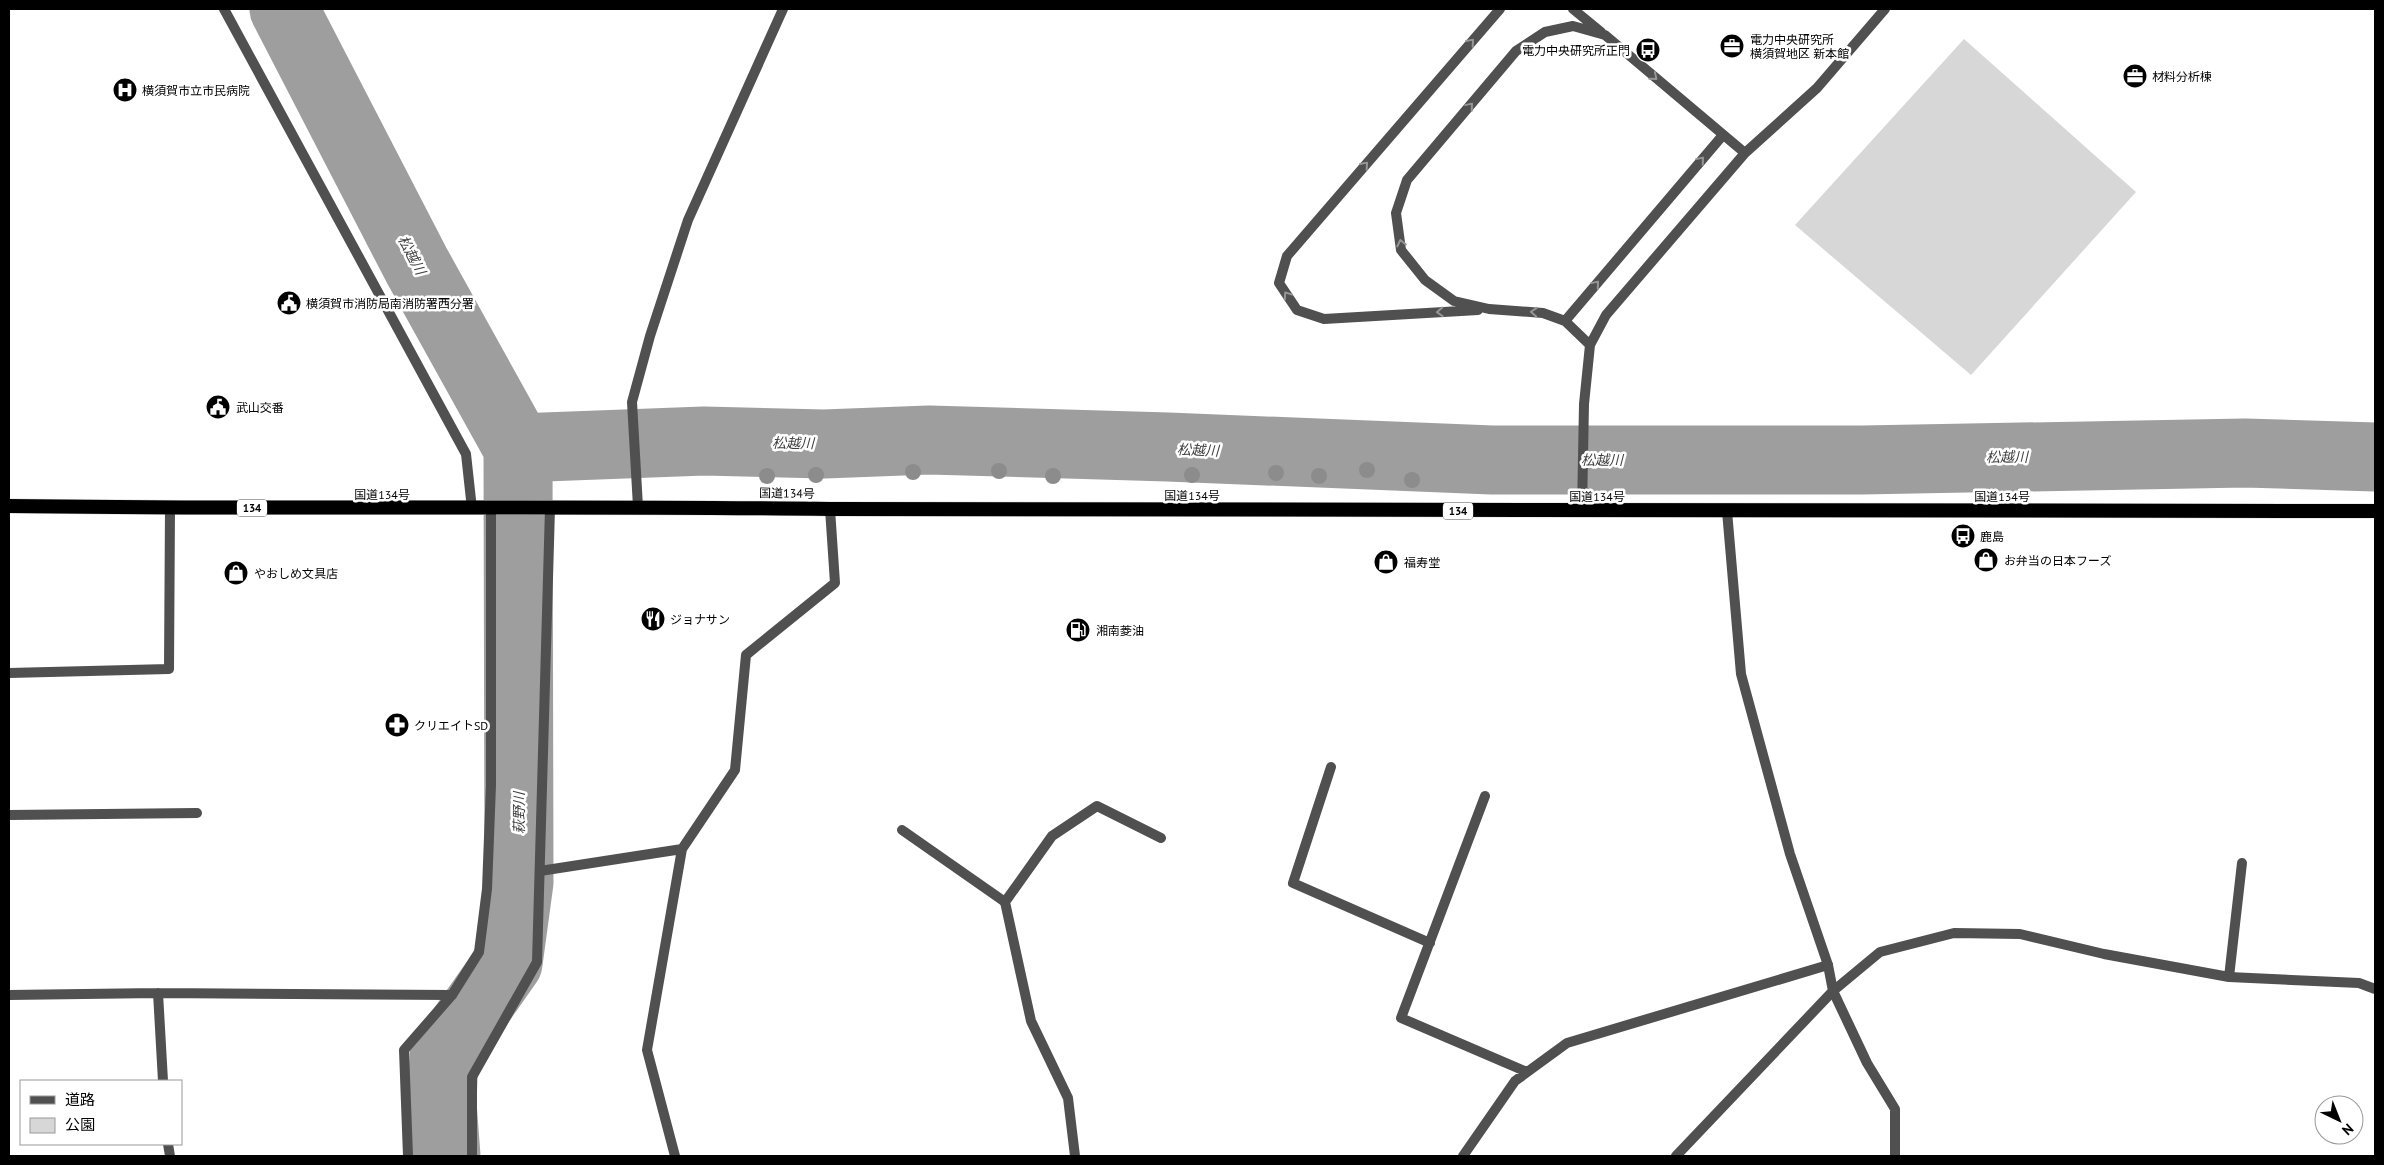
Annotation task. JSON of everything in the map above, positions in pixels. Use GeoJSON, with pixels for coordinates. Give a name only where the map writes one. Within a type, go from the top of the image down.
{"type":"FeatureCollection","features":[{"type":"Feature","properties":{"kind":"highway","name":"国道134号"},"geometry":{"type":"LineString","coordinates":[[9,506],[472,509],[638,506],[830,509],[2375,511]]}},
{"type":"Feature","properties":{"kind":"street"},"geometry":{"type":"LineString","coordinates":[[224,9],[466,454],[472,509]]}},
{"type":"Feature","properties":{"kind":"street"},"geometry":{"type":"LineString","coordinates":[[638,506],[632,402],[650,336],[688,220],[783,9]]}},
{"type":"Feature","properties":{"kind":"street"},"geometry":{"type":"LineString","coordinates":[[1500,9],[1287,256],[1279,283],[1297,310],[1324,319],[1489,309],[1543,313],[1564,321],[1590,345]]}},
{"type":"Feature","properties":{"kind":"street"},"geometry":{"type":"LineString","coordinates":[[1573,9],[1745,153]]}},
{"type":"Feature","properties":{"kind":"street"},"geometry":{"type":"LineString","coordinates":[[1582,511],[1584,404],[1590,345],[1606,315],[1745,153],[1817,88],[1885,9]]}},
{"type":"Feature","properties":{"kind":"street"},"geometry":{"type":"LineString","coordinates":[[1489,309],[1454,301],[1425,280],[1402,250],[1396,213],[1407,180],[1516,51],[1545,32],[1572,26],[1605,35]]}},
{"type":"Feature","properties":{"kind":"street"},"geometry":{"type":"LineString","coordinates":[[1564,321],[1723,135]]}},
{"type":"Feature","properties":{"kind":"street"},"geometry":{"type":"LineString","coordinates":[[9,674],[168,669],[170,508]]}},
{"type":"Feature","properties":{"kind":"street"},"geometry":{"type":"LineString","coordinates":[[472,1156],[472,1077],[537,962],[546,508]]}},
{"type":"Feature","properties":{"kind":"street"},"geometry":{"type":"LineString","coordinates":[[408,1156],[404,1050],[452,995],[479,952],[488,889],[491,785],[493,509]]}},
{"type":"Feature","properties":{"kind":"street"},"geometry":{"type":"LineString","coordinates":[[675,1156],[647,1050],[682,849],[735,770],[746,655],[835,583],[830,509]]}},
{"type":"Feature","properties":{"kind":"street"},"geometry":{"type":"LineString","coordinates":[[1727,511],[1741,674],[1790,854],[1828,965],[1833,991],[1867,1063],[1895,1109],[1895,1156]]}},
{"type":"Feature","properties":{"kind":"street"},"geometry":{"type":"LineString","coordinates":[[1331,767],[1293,883],[1430,943]]}},
{"type":"Feature","properties":{"kind":"street"},"geometry":{"type":"LineString","coordinates":[[1486,796],[1401,1018],[1527,1072]]}},
{"type":"Feature","properties":{"kind":"street"},"geometry":{"type":"LineString","coordinates":[[1005,902],[1052,836],[1097,806],[1161,838]]}},
{"type":"Feature","properties":{"kind":"street"},"geometry":{"type":"LineString","coordinates":[[9,815],[198,813]]}},
{"type":"Feature","properties":{"kind":"street"},"geometry":{"type":"LineString","coordinates":[[902,830],[1005,902],[1030,1021],[1068,1098],[1075,1156]]}},
{"type":"Feature","properties":{"kind":"street"},"geometry":{"type":"LineString","coordinates":[[540,871],[682,849]]}},
{"type":"Feature","properties":{"kind":"street"},"geometry":{"type":"LineString","coordinates":[[2229,977],[2242,863]]}},
{"type":"Feature","properties":{"kind":"street"},"geometry":{"type":"LineString","coordinates":[[1676,1156],[1833,991],[1880,952],[1954,933],[2020,934],[2104,954],[2229,977],[2359,983],[2375,989]]}},
{"type":"Feature","properties":{"kind":"street"},"geometry":{"type":"LineString","coordinates":[[1463,1156],[1515,1081],[1567,1043],[1828,965]]}},
{"type":"Feature","properties":{"kind":"street"},"geometry":{"type":"LineString","coordinates":[[9,995],[158,993],[452,995]]}},
{"type":"Feature","properties":{"kind":"street"},"geometry":{"type":"LineString","coordinates":[[158,993],[163,1080]]}},
{"type":"Feature","properties":{"kind":"green space"},"geometry":{"type":"Polygon","coordinates":[[[1964,39],[2136,192],[1971,375],[1795,225],[1964,39]]]}},
{"type":"Feature","properties":{"kind":"waterway","name":"松越川"},"geometry":{"type":"LineString","coordinates":[[284,9],[417,266],[518,448],[704,441],[824,444],[929,440],[1492,460],[1862,460],[2245,453],[2375,457]]}},
{"type":"Feature","properties":{"kind":"waterway","name":"萩野川"},"geometry":{"type":"LineString","coordinates":[[446,1156],[442,1103],[444,1054],[508,963],[519,882],[518,448]]}},
{"type":"Feature","properties":{"kind":"place","name":"電力中央研究所 横須賀地区 新本館"},"geometry":{"type":"Point","coordinates":[1732,46]}},
{"type":"Feature","properties":{"kind":"place","name":"電力中央研究所正門"},"geometry":{"type":"Point","coordinates":[1648,50]}},
{"type":"Feature","properties":{"kind":"place","name":"材料分析棟"},"geometry":{"type":"Point","coordinates":[2135,76]}},
{"type":"Feature","properties":{"kind":"place","name":"横須賀市立市民病院"},"geometry":{"type":"Point","coordinates":[125,90]}},
{"type":"Feature","properties":{"kind":"place","name":"横須賀市消防局南消防署西分署"},"geometry":{"type":"Point","coordinates":[289,303]}},
{"type":"Feature","properties":{"kind":"place","name":"武山交番"},"geometry":{"type":"Point","coordinates":[218,407]}},
{"type":"Feature","properties":{"kind":"place","name":"鹿島"},"geometry":{"type":"Point","coordinates":[1963,536]}},
{"type":"Feature","properties":{"kind":"place","name":"お弁当の日本フーズ"},"geometry":{"type":"Point","coordinates":[1986,560]}},
{"type":"Feature","properties":{"kind":"place","name":"福寿堂"},"geometry":{"type":"Point","coordinates":[1386,562]}},
{"type":"Feature","properties":{"kind":"place","name":"やおしめ文具店"},"geometry":{"type":"Point","coordinates":[236,573]}},
{"type":"Feature","properties":{"kind":"place","name":"ジョナサン"},"geometry":{"type":"Point","coordinates":[653,619]}},
{"type":"Feature","properties":{"kind":"place","name":"湘南菱油"},"geometry":{"type":"Point","coordinates":[1078,630]}},
{"type":"Feature","properties":{"kind":"place","name":"クリエイトSD"},"geometry":{"type":"Point","coordinates":[397,725]}}]}
